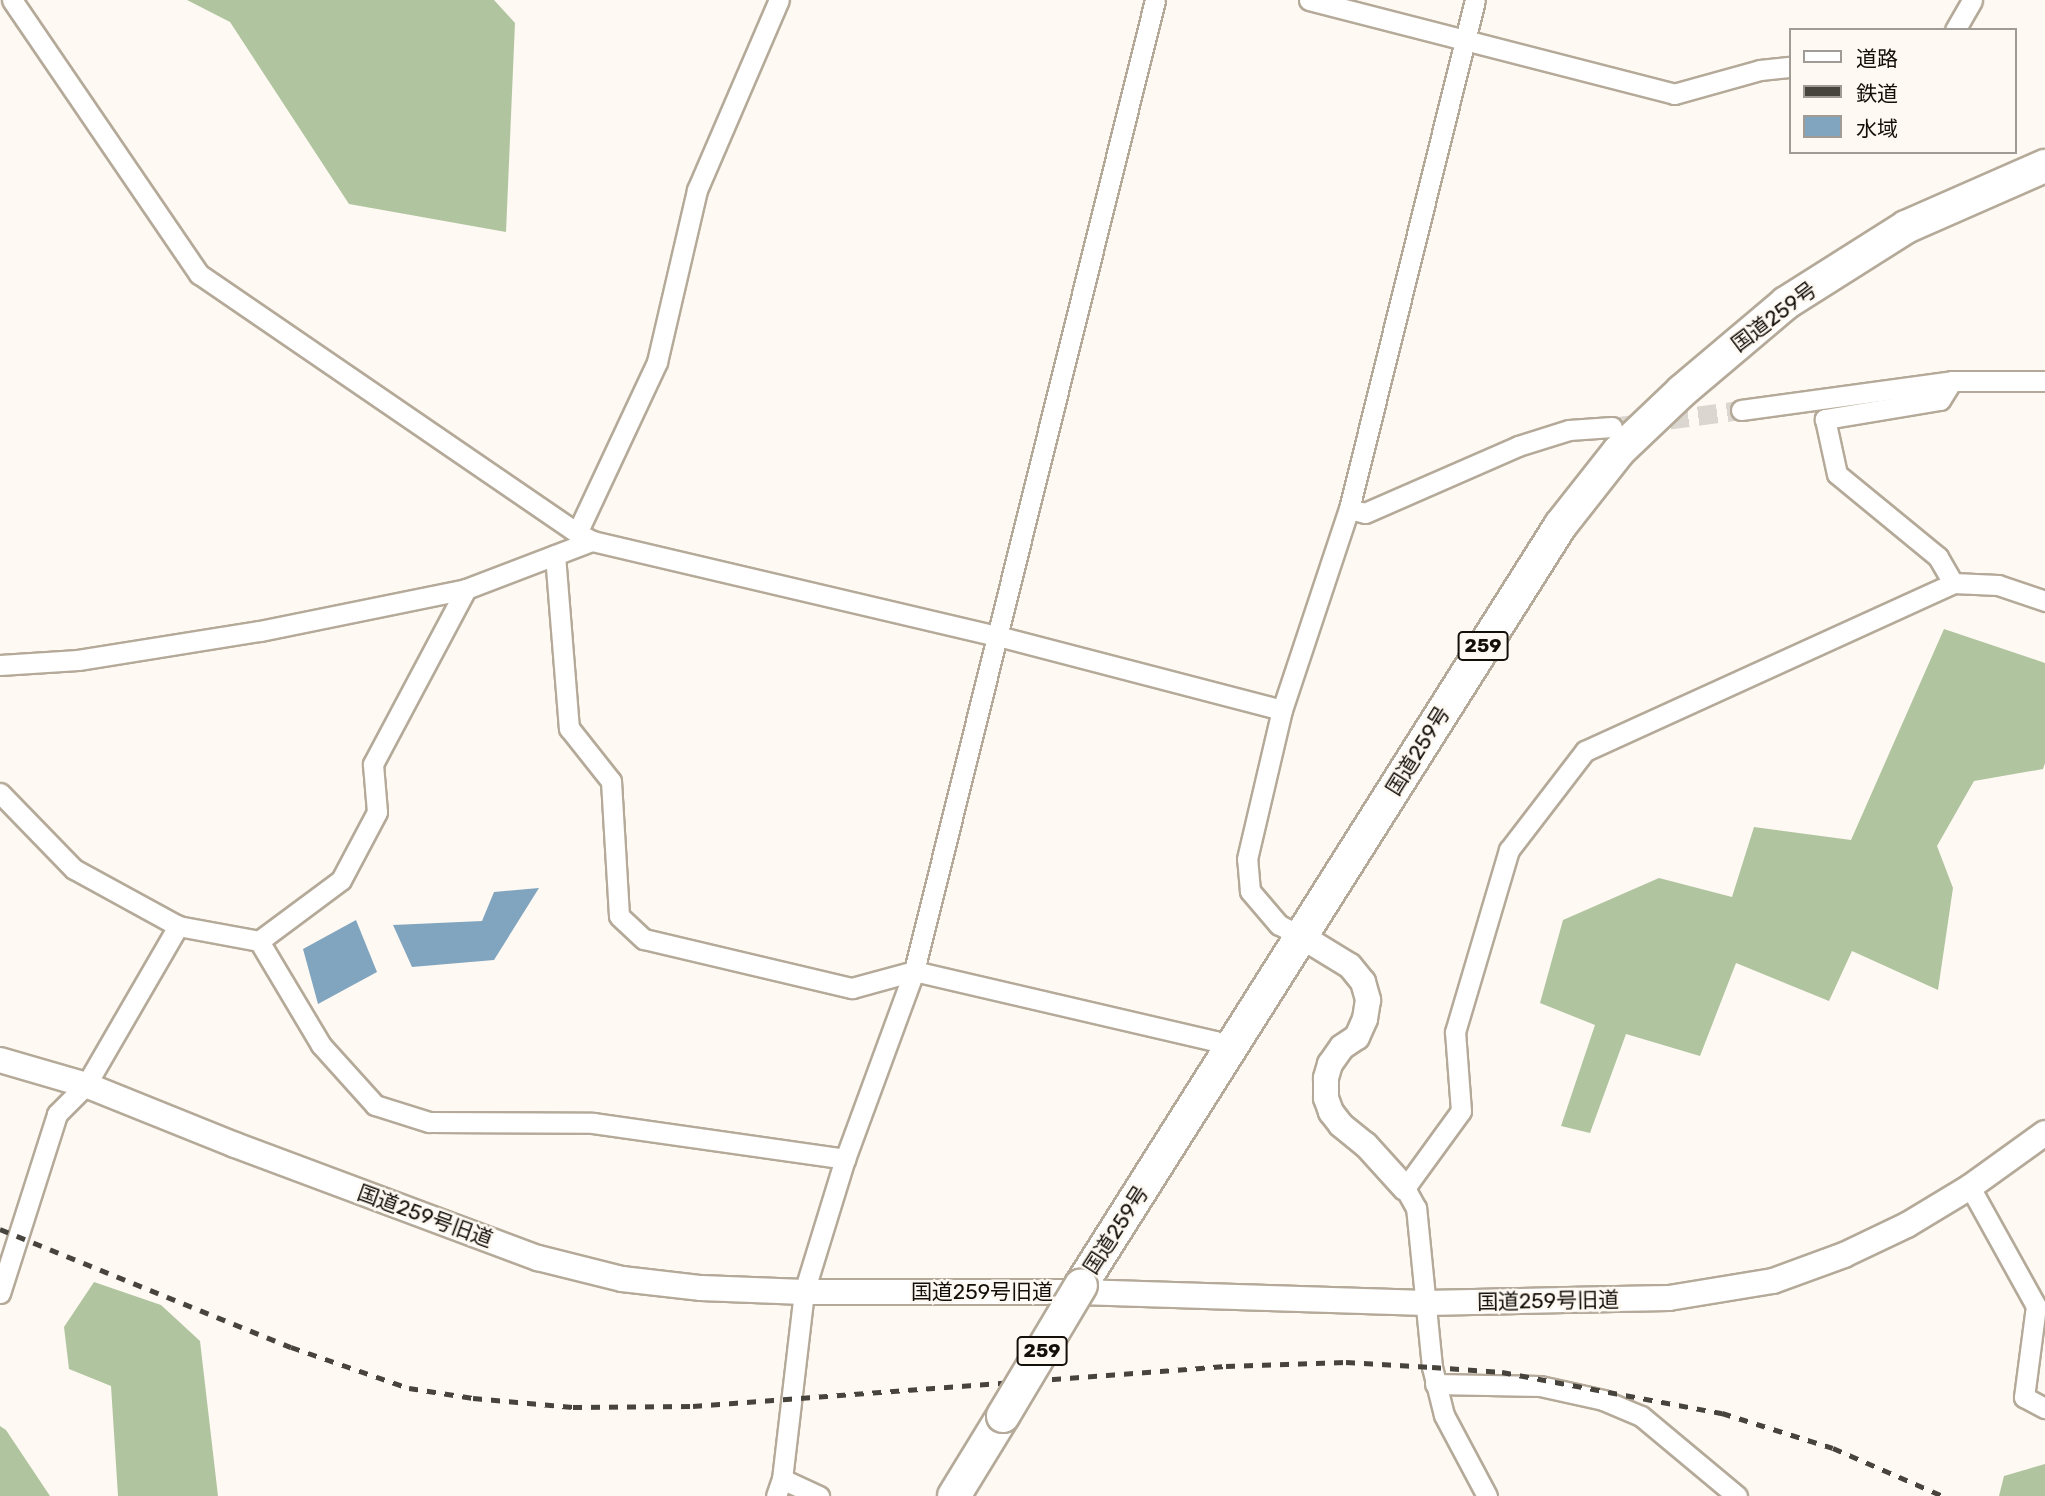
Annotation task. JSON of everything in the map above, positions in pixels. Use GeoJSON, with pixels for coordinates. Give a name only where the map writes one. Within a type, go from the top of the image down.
{"type":"FeatureCollection","features":[{"type":"Feature","properties":{"kind":"highway","name":"国道259号"},"geometry":{"type":"LineString","coordinates":[[954,1496],[1081,1285],[1560,526],[1619,451],[1682,391],[1786,303],[1906,227],[2045,166]]}},
{"type":"Feature","properties":{"kind":"street"},"geometry":{"type":"LineString","coordinates":[[12,0],[200,274],[585,537],[998,636],[1282,710]]}},
{"type":"Feature","properties":{"kind":"street"},"geometry":{"type":"LineString","coordinates":[[0,665],[91,658],[260,631],[466,589],[555,555],[585,537],[657,362],[697,190],[779,0]]}},
{"type":"Feature","properties":{"kind":"street"},"geometry":{"type":"LineString","coordinates":[[819,1496],[779,1488],[804,1293],[845,1159],[914,971],[1156,0]]}},
{"type":"Feature","properties":{"kind":"street"},"geometry":{"type":"LineString","coordinates":[[1309,0],[1674,94],[1760,70],[1790,67]]}},
{"type":"Feature","properties":{"kind":"street"},"geometry":{"type":"LineString","coordinates":[[1475,0],[1349,509],[1282,710],[1247,859],[1250,891],[1279,925],[1350,966],[1363,982],[1368,1000],[1365,1019],[1357,1037],[1342,1047],[1330,1064],[1326,1078],[1326,1098],[1331,1112],[1341,1125],[1366,1145],[1405,1188],[1416,1208],[1436,1384],[1444,1415],[1488,1496]]}},
{"type":"Feature","properties":{"kind":"street"},"geometry":{"type":"LineString","coordinates":[[1956,28],[1972,0]]}},
{"type":"Feature","properties":{"kind":"street"},"geometry":{"type":"LineString","coordinates":[[1952,381],[1940,400],[1825,419],[1837,474],[1938,556],[1953,583]]}},
{"type":"Feature","properties":{"kind":"street"},"geometry":{"type":"LineString","coordinates":[[1741,410],[1952,381],[2045,381]]}},
{"type":"Feature","properties":{"kind":"street"},"geometry":{"type":"LineString","coordinates":[[1349,509],[1365,513],[1569,430],[1612,426]]}},
{"type":"Feature","properties":{"kind":"street"},"geometry":{"type":"LineString","coordinates":[[555,555],[569,728],[611,781],[620,916],[645,939],[852,988],[914,971],[1215,1041],[1232,1049]]}},
{"type":"Feature","properties":{"kind":"street"},"geometry":{"type":"LineString","coordinates":[[1405,1188],[1461,1111],[1455,1032],[1509,850],[1585,751],[1953,583],[1997,585],[2045,601]]}},
{"type":"Feature","properties":{"kind":"street"},"geometry":{"type":"LineString","coordinates":[[0,793],[74,869],[177,926],[259,941],[341,880],[377,813],[373,764],[466,589]]}},
{"type":"Feature","properties":{"kind":"street"},"geometry":{"type":"LineString","coordinates":[[0,1293],[5,1263],[57,1114],[86,1085],[177,926]]}},
{"type":"Feature","properties":{"kind":"street"},"geometry":{"type":"LineString","coordinates":[[259,941],[321,1045],[375,1105],[429,1122],[593,1123],[845,1159]]}},
{"type":"Feature","properties":{"kind":"street","name":"国道259号旧道"},"geometry":{"type":"LineString","coordinates":[[0,1060],[86,1085],[538,1258],[622,1279],[701,1288],[804,1293],[1079,1293],[1426,1303],[1669,1298],[1773,1281],[1844,1255],[1907,1225],[1970,1187],[2045,1133]]}},
{"type":"Feature","properties":{"kind":"street"},"geometry":{"type":"LineString","coordinates":[[1970,1187],[2036,1306],[2024,1397],[2045,1408]]}},
{"type":"Feature","properties":{"kind":"street"},"geometry":{"type":"LineString","coordinates":[[1436,1384],[1540,1386],[1603,1400],[1641,1416],[1737,1496]]}},
{"type":"Feature","properties":{"kind":"green space"},"geometry":{"type":"Polygon","coordinates":[[[187,0],[494,0],[515,23],[506,232],[349,204],[230,22],[187,0]]]}},
{"type":"Feature","properties":{"kind":"green space"},"geometry":{"type":"Polygon","coordinates":[[[1944,629],[2045,663],[2045,763],[2043,769],[1974,781],[1937,846],[1953,888],[1938,990],[1852,951],[1829,1001],[1736,963],[1700,1056],[1626,1034],[1590,1133],[1561,1126],[1595,1025],[1540,1003],[1563,920],[1659,878],[1732,897],[1754,827],[1851,840],[1944,629]]]}},
{"type":"Feature","properties":{"kind":"green space"},"geometry":{"type":"Polygon","coordinates":[[[94,1282],[161,1305],[200,1341],[218,1496],[118,1496],[111,1386],[69,1369],[64,1327],[94,1282]]]}},
{"type":"Feature","properties":{"kind":"green space"},"geometry":{"type":"Polygon","coordinates":[[[0,1426],[6,1430],[50,1496],[0,1496],[0,1426]]]}},
{"type":"Feature","properties":{"kind":"green space"},"geometry":{"type":"Polygon","coordinates":[[[2045,1464],[2045,1496],[1999,1496],[2004,1476],[2045,1464]]]}},
{"type":"Feature","properties":{"kind":"water"},"geometry":{"type":"Polygon","coordinates":[[[539,888],[494,960],[412,967],[393,925],[482,921],[494,892],[539,888]]]}},
{"type":"Feature","properties":{"kind":"water"},"geometry":{"type":"Polygon","coordinates":[[[356,920],[377,972],[318,1004],[303,949],[356,920]]]}},
{"type":"Feature","properties":{"kind":"tunnel"},"geometry":{"type":"LineString","coordinates":[[1612,427],[1741,410]]}},
{"type":"Feature","properties":{"kind":"railway"},"geometry":{"type":"LineString","coordinates":[[0,1229],[291,1347],[409,1388],[473,1398],[573,1407],[693,1406],[1226,1366],[1346,1362],[1432,1367],[1502,1372],[1722,1413],[1833,1448],[1943,1496]]}}]}
